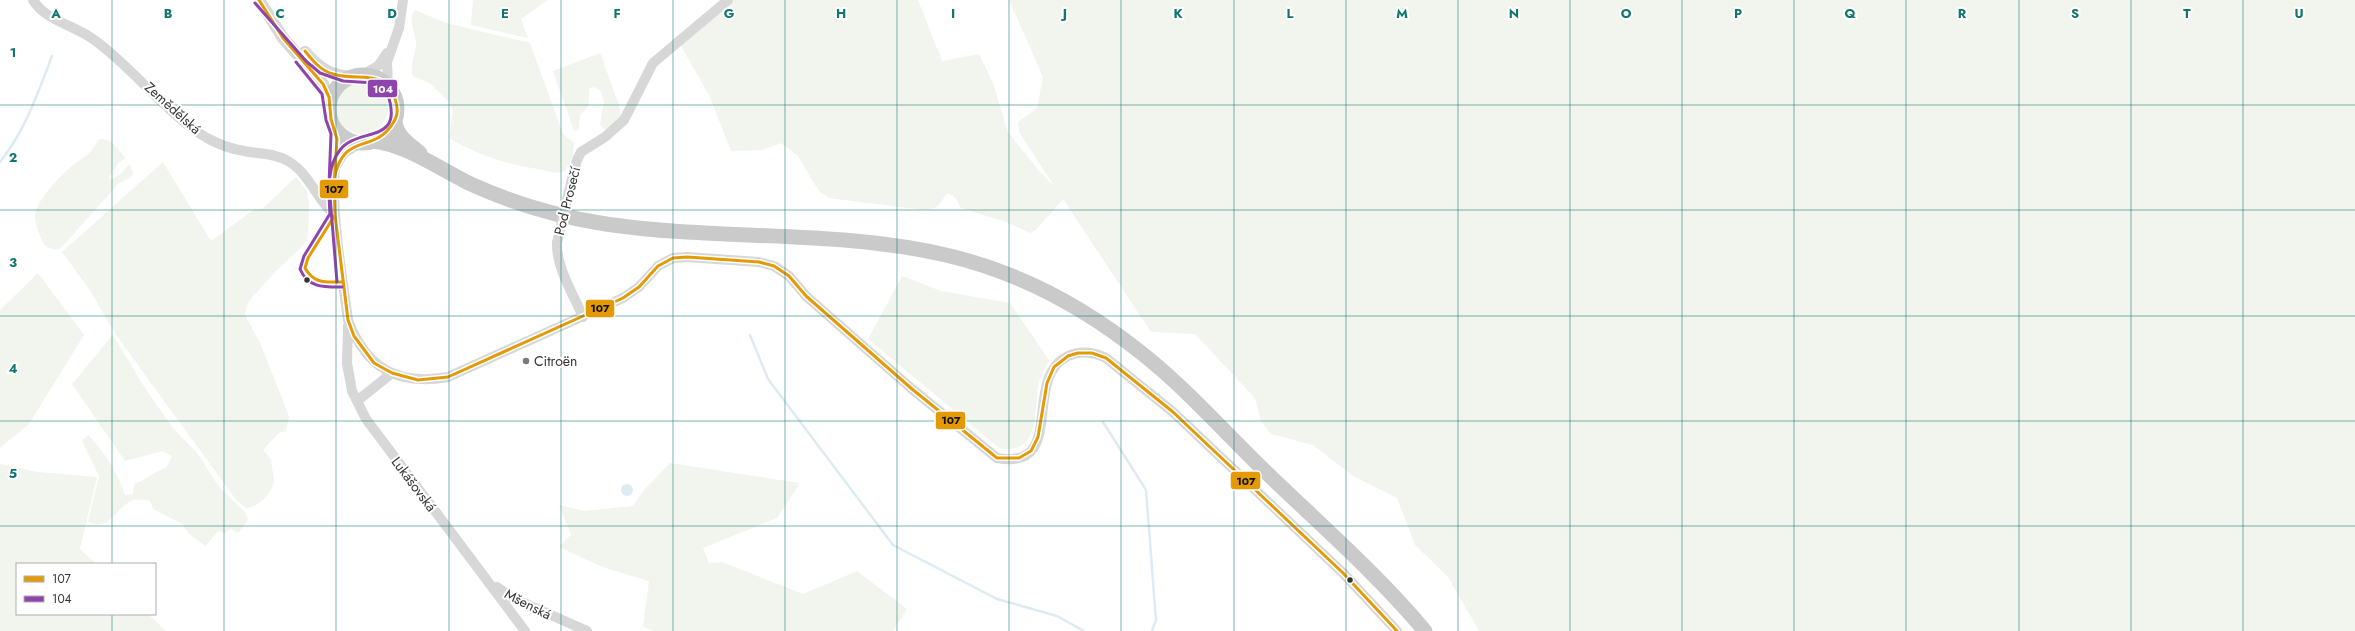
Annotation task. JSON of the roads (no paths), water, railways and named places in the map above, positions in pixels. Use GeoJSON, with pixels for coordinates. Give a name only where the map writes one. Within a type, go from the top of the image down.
{"type":"FeatureCollection","features":[{"type":"Feature","properties":{"kind":"main road"},"geometry":{"type":"LineString","coordinates":[[442,169],[408,144],[398,131],[395,120],[396,102],[388,86],[376,78],[357,76],[338,87],[330,102],[330,110],[334,126],[346,138],[389,145],[502,197],[571,217],[647,228],[790,236],[913,249],[952,257],[993,269],[1040,288],[1077,308],[1146,356],[1349,552],[1425,631]]}},
{"type":"Feature","properties":{"kind":"main road"},"geometry":{"type":"LineString","coordinates":[[367,142],[387,133],[395,120]]}},
{"type":"Feature","properties":{"kind":"street","name":"Zemědělská"},"geometry":{"type":"LineString","coordinates":[[33,0],[48,15],[92,37],[116,56],[187,124],[208,138],[228,147],[278,156],[298,168],[326,208],[335,215]]}},
{"type":"Feature","properties":{"kind":"street"},"geometry":{"type":"LineString","coordinates":[[259,0],[270,14],[322,69],[336,75],[357,76],[378,66],[393,44]]}},
{"type":"Feature","properties":{"kind":"street"},"geometry":{"type":"LineString","coordinates":[[388,86],[386,67],[399,28],[403,0]]}},
{"type":"Feature","properties":{"kind":"street","name":"Pod Prosečí"},"geometry":{"type":"LineString","coordinates":[[583,317],[557,252],[557,243],[571,182],[581,152],[609,133],[624,120],[653,63],[728,0]]}},
{"type":"Feature","properties":{"kind":"street"},"geometry":{"type":"LineString","coordinates":[[270,14],[284,38],[323,84],[330,102]]}},
{"type":"Feature","properties":{"kind":"street"},"geometry":{"type":"LineString","coordinates":[[334,126],[337,139],[334,170],[335,215],[348,320],[356,340],[365,353],[374,363],[392,373],[418,380],[448,377],[583,317],[639,288],[658,266],[673,258],[687,257],[759,262],[774,266],[788,276],[806,296],[912,389],[986,450],[998,458],[1011,461],[1024,458],[1035,445],[1042,426],[1047,378],[1059,362],[1076,353],[1086,352],[1096,354],[1117,365],[1173,412],[1301,536],[1343,573],[1397,631]]}},
{"type":"Feature","properties":{"kind":"street"},"geometry":{"type":"LineString","coordinates":[[334,170],[344,153],[367,142]]}},
{"type":"Feature","properties":{"kind":"street","name":"Lukášovská"},"geometry":{"type":"LineString","coordinates":[[348,320],[348,363],[352,391],[366,418],[427,502],[492,584],[525,631]]}},
{"type":"Feature","properties":{"kind":"street"},"geometry":{"type":"LineString","coordinates":[[357,401],[392,373]]}},
{"type":"Feature","properties":{"kind":"street","name":"Mšenská"},"geometry":{"type":"LineString","coordinates":[[492,584],[513,598],[587,631]]}},
{"type":"Feature","properties":{"kind":"waterway"},"geometry":{"type":"LineString","coordinates":[[0,162],[17,138],[24,125],[52,56]]}},
{"type":"Feature","properties":{"kind":"waterway"},"geometry":{"type":"LineString","coordinates":[[750,335],[768,379],[893,545],[997,599],[1057,616],[1084,631]]}},
{"type":"Feature","properties":{"kind":"waterway"},"geometry":{"type":"LineString","coordinates":[[1103,422],[1146,490],[1156,620],[1152,631]]}},
{"type":"Feature","properties":{"kind":"place","name":"Citroën"},"geometry":{"type":"Point","coordinates":[526,361]}}]}
